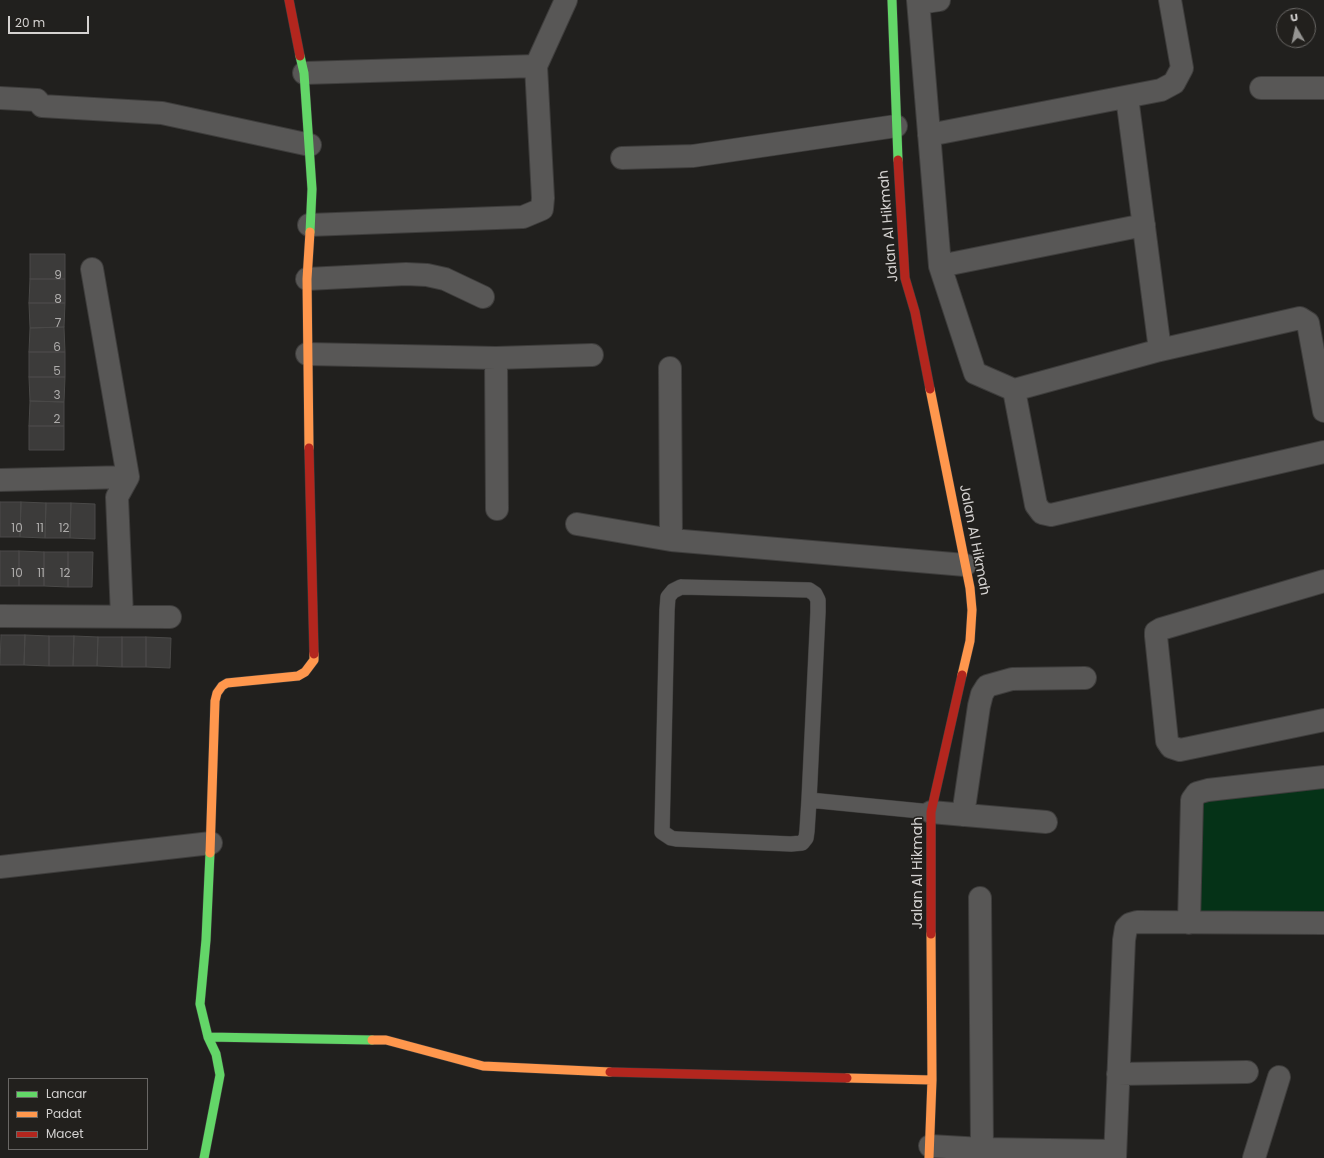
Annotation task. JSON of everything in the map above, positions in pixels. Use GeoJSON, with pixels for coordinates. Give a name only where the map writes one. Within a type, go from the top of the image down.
{"type":"FeatureCollection","features":[{"type":"Feature","properties":{"kind":"street"},"geometry":{"type":"LineString","coordinates":[[204,1158],[220,1075],[216,1054],[208,1037],[200,1004],[211,843],[214,701],[222,686],[227,683],[298,676],[305,672],[314,660],[307,354],[307,280],[312,189],[304,73],[289,0]]}},
{"type":"Feature","properties":{"kind":"street"},"geometry":{"type":"LineString","coordinates":[[309,225],[523,217],[538,212],[543,206],[543,198],[536,66],[566,0]]}},
{"type":"Feature","properties":{"kind":"street","name":"Jalan Al Hikmah"},"geometry":{"type":"LineString","coordinates":[[892,0],[896,126],[905,278],[915,312],[970,588],[972,610],[970,641],[931,812],[932,1080],[929,1152]]}},
{"type":"Feature","properties":{"kind":"street"},"geometry":{"type":"LineString","coordinates":[[929,135],[1161,90],[1174,83],[1182,68],[1170,0]]}},
{"type":"Feature","properties":{"kind":"street"},"geometry":{"type":"LineString","coordinates":[[925,1],[929,135],[940,266],[975,373],[1014,390],[1160,350],[1300,318],[1304,319],[1308,323],[1324,411]]}},
{"type":"Feature","properties":{"kind":"street"},"geometry":{"type":"LineString","coordinates":[[304,73],[536,66]]}},
{"type":"Feature","properties":{"kind":"street"},"geometry":{"type":"LineString","coordinates":[[1261,88],[1324,88]]}},
{"type":"Feature","properties":{"kind":"street"},"geometry":{"type":"LineString","coordinates":[[1127,97],[1160,350]]}},
{"type":"Feature","properties":{"kind":"street"},"geometry":{"type":"LineString","coordinates":[[0,98],[37,100],[42,106],[162,113],[310,145]]}},
{"type":"Feature","properties":{"kind":"street"},"geometry":{"type":"LineString","coordinates":[[622,158],[693,156],[896,126]]}},
{"type":"Feature","properties":{"kind":"street"},"geometry":{"type":"LineString","coordinates":[[940,266],[1144,225]]}},
{"type":"Feature","properties":{"kind":"street"},"geometry":{"type":"LineString","coordinates":[[92,269],[128,477],[117,497],[122,616]]}},
{"type":"Feature","properties":{"kind":"street"},"geometry":{"type":"LineString","coordinates":[[307,280],[406,274],[427,275],[445,279],[483,297]]}},
{"type":"Feature","properties":{"kind":"street"},"geometry":{"type":"LineString","coordinates":[[307,354],[496,358],[592,354]]}},
{"type":"Feature","properties":{"kind":"street"},"geometry":{"type":"LineString","coordinates":[[496,358],[497,509]]}},
{"type":"Feature","properties":{"kind":"street"},"geometry":{"type":"LineString","coordinates":[[670,368],[671,540]]}},
{"type":"Feature","properties":{"kind":"street"},"geometry":{"type":"LineString","coordinates":[[1014,390],[1036,505],[1042,513],[1051,514],[1324,452]]}},
{"type":"Feature","properties":{"kind":"street"},"geometry":{"type":"LineString","coordinates":[[0,480],[128,477]]}},
{"type":"Feature","properties":{"kind":"street"},"geometry":{"type":"LineString","coordinates":[[577,524],[671,540],[965,565]]}},
{"type":"Feature","properties":{"kind":"street"},"geometry":{"type":"LineString","coordinates":[[1324,581],[1160,629],[1156,632],[1167,741],[1171,747],[1180,750],[1324,720]]}},
{"type":"Feature","properties":{"kind":"street"},"geometry":{"type":"LineString","coordinates":[[0,616],[170,617]]}},
{"type":"Feature","properties":{"kind":"street"},"geometry":{"type":"LineString","coordinates":[[963,815],[978,713],[982,694],[987,686],[1012,679],[1085,678]]}},
{"type":"Feature","properties":{"kind":"street"},"geometry":{"type":"LineString","coordinates":[[1189,923],[1192,800],[1197,793],[1208,790],[1324,777]]}},
{"type":"Feature","properties":{"kind":"street"},"geometry":{"type":"LineString","coordinates":[[931,812],[1046,822]]}},
{"type":"Feature","properties":{"kind":"street"},"geometry":{"type":"LineString","coordinates":[[0,867],[211,843]]}},
{"type":"Feature","properties":{"kind":"street"},"geometry":{"type":"LineString","coordinates":[[980,898],[982,1150]]}},
{"type":"Feature","properties":{"kind":"street"},"geometry":{"type":"LineString","coordinates":[[929,1152],[982,1150],[1115,1154],[1124,940],[1126,928],[1130,924],[1137,922],[1324,923]]}},
{"type":"Feature","properties":{"kind":"street"},"geometry":{"type":"LineString","coordinates":[[208,1037],[386,1040],[483,1066],[559,1071],[932,1080]]}},
{"type":"Feature","properties":{"kind":"street"},"geometry":{"type":"LineString","coordinates":[[1118,1074],[1247,1072]]}},
{"type":"Feature","properties":{"kind":"street"},"geometry":{"type":"LineString","coordinates":[[1256,1157],[1280,1077]]}},
{"type":"Feature","properties":{"kind":"lane"},"geometry":{"type":"LineString","coordinates":[[680,587],[688,587],[808,590],[815,594],[818,600],[818,612],[809,800],[806,838],[802,843],[676,839],[671,838],[662,832],[667,610],[668,597],[673,591],[680,587]]}},
{"type":"Feature","properties":{"kind":"lane"},"geometry":{"type":"LineString","coordinates":[[809,800],[931,812]]}},
{"type":"Feature","properties":{"kind":"green space"},"geometry":{"type":"Polygon","coordinates":[[[1324,777],[1324,926],[1189,923],[1192,800],[1324,777]]]}},
{"type":"Feature","properties":{"kind":"building"},"geometry":{"type":"Polygon","coordinates":[[[30,254],[65,254],[65,279],[30,279],[30,254]]]}},
{"type":"Feature","properties":{"kind":"building"},"geometry":{"type":"Polygon","coordinates":[[[30,279],[65,279],[65,303],[29,303],[30,279]]]}},
{"type":"Feature","properties":{"kind":"building"},"geometry":{"type":"Polygon","coordinates":[[[29,303],[65,303],[64,327],[30,328],[29,303]]]}},
{"type":"Feature","properties":{"kind":"building"},"geometry":{"type":"Polygon","coordinates":[[[64,327],[65,352],[29,352],[30,328],[64,327]]]}},
{"type":"Feature","properties":{"kind":"building"},"geometry":{"type":"Polygon","coordinates":[[[29,352],[65,352],[65,377],[29,377],[29,352]]]}},
{"type":"Feature","properties":{"kind":"building"},"geometry":{"type":"Polygon","coordinates":[[[29,377],[65,377],[64,402],[30,401],[29,377]]]}},
{"type":"Feature","properties":{"kind":"building"},"geometry":{"type":"Polygon","coordinates":[[[30,401],[64,402],[64,426],[29,426],[30,401]]]}},
{"type":"Feature","properties":{"kind":"building"},"geometry":{"type":"Polygon","coordinates":[[[29,426],[64,426],[64,450],[29,450],[29,426]]]}},
{"type":"Feature","properties":{"kind":"building"},"geometry":{"type":"Polygon","coordinates":[[[0,502],[21,502],[20,537],[0,537],[0,502]]]}},
{"type":"Feature","properties":{"kind":"building"},"geometry":{"type":"Polygon","coordinates":[[[21,502],[46,503],[45,538],[20,537],[21,502]]]}},
{"type":"Feature","properties":{"kind":"building"},"geometry":{"type":"Polygon","coordinates":[[[46,503],[71,503],[70,538],[45,538],[46,503]]]}},
{"type":"Feature","properties":{"kind":"building"},"geometry":{"type":"Polygon","coordinates":[[[71,503],[95,504],[95,539],[70,538],[71,503]]]}},
{"type":"Feature","properties":{"kind":"building"},"geometry":{"type":"Polygon","coordinates":[[[0,551],[19,551],[19,586],[0,586],[0,551]]]}},
{"type":"Feature","properties":{"kind":"building"},"geometry":{"type":"Polygon","coordinates":[[[19,551],[44,552],[44,586],[19,586],[19,551]]]}},
{"type":"Feature","properties":{"kind":"building"},"geometry":{"type":"Polygon","coordinates":[[[44,552],[68,552],[68,587],[44,586],[44,552]]]}},
{"type":"Feature","properties":{"kind":"building"},"geometry":{"type":"Polygon","coordinates":[[[68,552],[93,552],[92,587],[68,587],[68,552]]]}},
{"type":"Feature","properties":{"kind":"building"},"geometry":{"type":"Polygon","coordinates":[[[1,635],[25,635],[24,665],[0,665],[1,635]]]}},
{"type":"Feature","properties":{"kind":"building"},"geometry":{"type":"Polygon","coordinates":[[[25,635],[49,636],[49,666],[24,665],[25,635]]]}},
{"type":"Feature","properties":{"kind":"building"},"geometry":{"type":"Polygon","coordinates":[[[49,636],[74,636],[73,666],[49,666],[49,636]]]}},
{"type":"Feature","properties":{"kind":"building"},"geometry":{"type":"Polygon","coordinates":[[[74,636],[98,637],[97,666],[73,666],[74,636]]]}},
{"type":"Feature","properties":{"kind":"building"},"geometry":{"type":"Polygon","coordinates":[[[98,637],[122,637],[122,667],[97,666],[98,637]]]}},
{"type":"Feature","properties":{"kind":"building"},"geometry":{"type":"Polygon","coordinates":[[[122,637],[146,637],[146,667],[122,667],[122,637]]]}},
{"type":"Feature","properties":{"kind":"building"},"geometry":{"type":"Polygon","coordinates":[[[146,637],[171,638],[170,668],[146,667],[146,637]]]}},
{"type":"Feature","properties":{"kind":"traffic: fast"},"geometry":{"type":"LineString","coordinates":[[892,0],[898,160]]}},
{"type":"Feature","properties":{"kind":"traffic: fast"},"geometry":{"type":"LineString","coordinates":[[300,56],[304,73],[312,189],[310,232]]}},
{"type":"Feature","properties":{"kind":"traffic: fast"},"geometry":{"type":"LineString","coordinates":[[204,1158],[220,1075],[216,1054],[208,1037],[200,1004],[206,940],[210,853]]}},
{"type":"Feature","properties":{"kind":"traffic: fast"},"geometry":{"type":"LineString","coordinates":[[208,1037],[372,1040]]}},
{"type":"Feature","properties":{"kind":"traffic: slow"},"geometry":{"type":"LineString","coordinates":[[309,448],[307,279],[310,232]]}},
{"type":"Feature","properties":{"kind":"traffic: slow"},"geometry":{"type":"LineString","coordinates":[[930,389],[970,588],[972,610],[970,641],[962,675]]}},
{"type":"Feature","properties":{"kind":"traffic: slow"},"geometry":{"type":"LineString","coordinates":[[210,853],[215,701],[217,693],[222,686],[227,683],[298,676],[305,672],[314,660],[314,654]]}},
{"type":"Feature","properties":{"kind":"traffic: slow"},"geometry":{"type":"LineString","coordinates":[[929,1158],[932,1080],[931,934]]}},
{"type":"Feature","properties":{"kind":"traffic: slow"},"geometry":{"type":"LineString","coordinates":[[372,1040],[386,1040],[483,1066],[610,1072]]}},
{"type":"Feature","properties":{"kind":"traffic: slow"},"geometry":{"type":"LineString","coordinates":[[847,1078],[932,1080]]}},
{"type":"Feature","properties":{"kind":"traffic: jam"},"geometry":{"type":"LineString","coordinates":[[289,0],[300,56]]}},
{"type":"Feature","properties":{"kind":"traffic: jam"},"geometry":{"type":"LineString","coordinates":[[898,160],[905,278],[915,312],[930,389]]}},
{"type":"Feature","properties":{"kind":"traffic: jam"},"geometry":{"type":"LineString","coordinates":[[309,448],[314,654]]}},
{"type":"Feature","properties":{"kind":"traffic: jam"},"geometry":{"type":"LineString","coordinates":[[931,934],[931,812],[962,675]]}},
{"type":"Feature","properties":{"kind":"traffic: jam"},"geometry":{"type":"LineString","coordinates":[[610,1072],[847,1078]]}}]}
